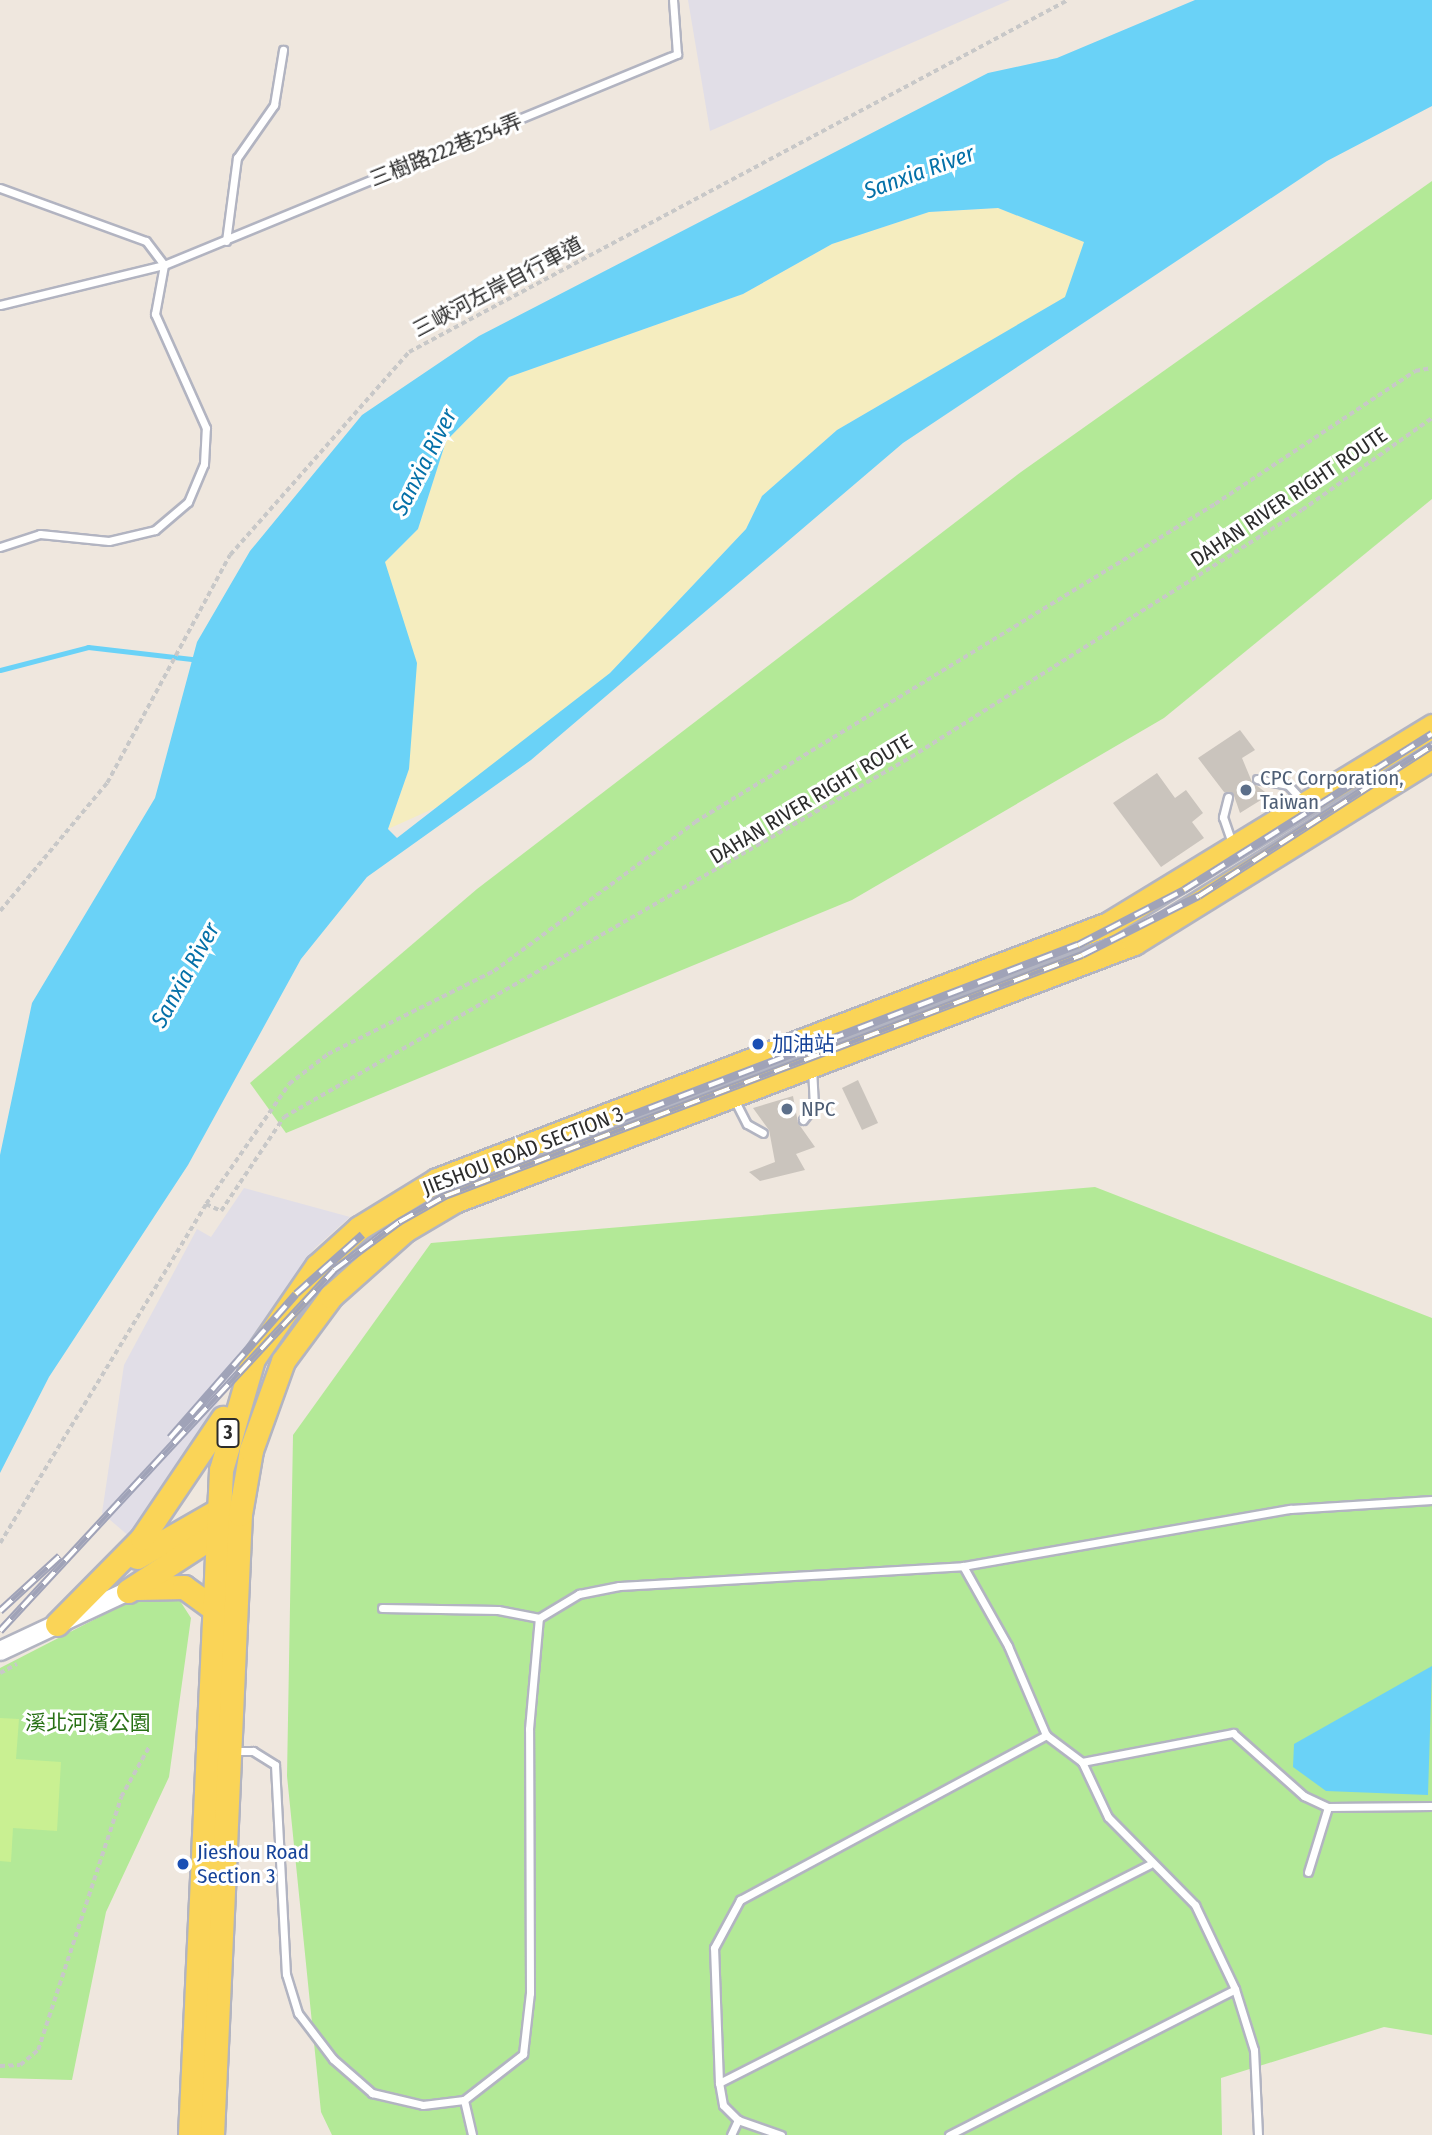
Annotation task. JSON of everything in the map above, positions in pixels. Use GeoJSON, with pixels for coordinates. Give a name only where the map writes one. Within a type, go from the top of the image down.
{"type":"FeatureCollection","features":[{"type":"Feature","properties":{"kind":"main road","name":"JIESHOU ROAD SECTION 3"},"geometry":{"type":"LineString","coordinates":[[190,2135],[217,1511],[231,1422],[253,1359],[317,1266],[359,1228],[437,1180],[805,1044],[1127,930],[1234,850],[1432,726]]}},
{"type":"Feature","properties":{"kind":"main road","name":"JIESHOU ROAD SECTION 3"},"geometry":{"type":"LineString","coordinates":[[212,2135],[232,1751],[240,1514],[251,1450],[283,1361],[331,1296],[375,1255],[453,1201],[812,1068],[1127,930],[1432,758]]}},
{"type":"Feature","properties":{"kind":"main road"},"geometry":{"type":"LineString","coordinates":[[57,1624],[102,1581],[192,1471],[253,1359]]}},
{"type":"Feature","properties":{"kind":"main road"},"geometry":{"type":"LineString","coordinates":[[102,1581],[217,1511]]}},
{"type":"Feature","properties":{"kind":"main road"},"geometry":{"type":"LineString","coordinates":[[128,1591],[214,1536],[240,1514]]}},
{"type":"Feature","properties":{"kind":"main road"},"geometry":{"type":"LineString","coordinates":[[128,1591],[158,1584],[184,1587],[214,1608]]}},
{"type":"Feature","properties":{"kind":"street"},"geometry":{"type":"LineString","coordinates":[[217,1511],[240,1514]]}},
{"type":"Feature","properties":{"kind":"street"},"geometry":{"type":"LineString","coordinates":[[0,1651],[128,1591]]}},
{"type":"Feature","properties":{"kind":"lane","name":"三樹路222巷254弄"},"geometry":{"type":"LineString","coordinates":[[0,304],[164,265],[677,54],[673,0]]}},
{"type":"Feature","properties":{"kind":"lane"},"geometry":{"type":"LineString","coordinates":[[226,241],[237,159],[274,105],[283,50]]}},
{"type":"Feature","properties":{"kind":"lane"},"geometry":{"type":"LineString","coordinates":[[0,188],[146,241],[164,265],[155,314],[206,428],[204,464],[188,502],[155,530],[109,541],[40,534],[0,547]]}},
{"type":"Feature","properties":{"kind":"lane"},"geometry":{"type":"LineString","coordinates":[[1257,779],[1288,785],[1307,806]]}},
{"type":"Feature","properties":{"kind":"lane"},"geometry":{"type":"LineString","coordinates":[[1228,797],[1223,817],[1234,850]]}},
{"type":"Feature","properties":{"kind":"lane"},"geometry":{"type":"LineString","coordinates":[[803,1120],[814,1106],[812,1068]]}},
{"type":"Feature","properties":{"kind":"lane"},"geometry":{"type":"LineString","coordinates":[[734,1098],[747,1124],[763,1133]]}},
{"type":"Feature","properties":{"kind":"lane"},"geometry":{"type":"LineString","coordinates":[[382,1608],[498,1610],[539,1618],[579,1594],[619,1586],[963,1566],[1290,1509],[1432,1500]]}},
{"type":"Feature","properties":{"kind":"lane"},"geometry":{"type":"LineString","coordinates":[[963,1566],[1008,1646],[1046,1735],[1082,1762],[1108,1817],[1150,1864],[1195,1905],[1235,1989],[1254,2050],[1258,2135]]}},
{"type":"Feature","properties":{"kind":"lane"},"geometry":{"type":"LineString","coordinates":[[208,1761],[232,1751],[253,1751],[275,1765],[286,1974],[298,2013],[333,2059],[372,2094],[423,2105],[464,2100],[523,2054],[530,1993],[529,1729],[539,1618]]}},
{"type":"Feature","properties":{"kind":"lane"},"geometry":{"type":"LineString","coordinates":[[1082,1762],[1233,1732],[1304,1796],[1328,1807],[1432,1805]]}},
{"type":"Feature","properties":{"kind":"lane"},"geometry":{"type":"LineString","coordinates":[[781,2135],[737,2120],[723,2105],[719,2083],[714,1948],[740,1900],[1046,1735]]}},
{"type":"Feature","properties":{"kind":"lane"},"geometry":{"type":"LineString","coordinates":[[1308,1872],[1328,1807]]}},
{"type":"Feature","properties":{"kind":"lane"},"geometry":{"type":"LineString","coordinates":[[719,2083],[1150,1864]]}},
{"type":"Feature","properties":{"kind":"lane"},"geometry":{"type":"LineString","coordinates":[[948,2135],[1235,1989]]}},
{"type":"Feature","properties":{"kind":"lane"},"geometry":{"type":"LineString","coordinates":[[464,2100],[472,2135]]}},
{"type":"Feature","properties":{"kind":"lane"},"geometry":{"type":"LineString","coordinates":[[731,2135],[737,2120]]}},
{"type":"Feature","properties":{"kind":"path","name":"三峽河左岸自行車道"},"geometry":{"type":"LineString","coordinates":[[0,911],[107,783],[230,555],[409,352],[1068,0]]}},
{"type":"Feature","properties":{"kind":"path"},"geometry":{"type":"LineString","coordinates":[[0,1543],[206,1204],[289,1084],[328,1054],[494,971],[695,822],[1216,504],[1415,371],[1432,368]]}},
{"type":"Feature","properties":{"kind":"path","name":"DAHAN RIVER RIGHT ROUTE"},"geometry":{"type":"LineString","coordinates":[[206,1204],[221,1211],[284,1116],[306,1100],[398,1056],[911,757],[1302,510],[1432,418]]}},
{"type":"Feature","properties":{"kind":"path"},"geometry":{"type":"LineString","coordinates":[[0,2066],[20,2065],[38,2050],[121,1797],[149,1746]]}},
{"type":"Feature","properties":{"kind":"shaded area"},"geometry":{"type":"Polygon","coordinates":[[[688,0],[1010,0],[710,131],[688,0]]]}},
{"type":"Feature","properties":{"kind":"shaded area"},"geometry":{"type":"Polygon","coordinates":[[[244,1188],[350,1217],[315,1248],[259,1326],[175,1483],[130,1537],[102,1513],[124,1365],[197,1229],[211,1237],[244,1188]]]}},
{"type":"Feature","properties":{"kind":"green space"},"geometry":{"type":"Polygon","coordinates":[[[1432,181],[1432,499],[1164,718],[852,900],[286,1133],[250,1083],[477,889],[1021,472],[1432,181]]]}},
{"type":"Feature","properties":{"kind":"green space"},"geometry":{"type":"Polygon","coordinates":[[[1095,1187],[1432,1318],[1432,2035],[1384,2027],[1221,2078],[1222,2135],[332,2135],[321,2112],[287,1776],[293,1435],[431,1243],[1095,1187]]]}},
{"type":"Feature","properties":{"kind":"green space","name":"溪北河濱公園"},"geometry":{"type":"Polygon","coordinates":[[[175,1593],[191,1618],[169,1777],[106,1912],[72,2080],[0,2078],[0,1668],[142,1595],[175,1593]]]}},
{"type":"Feature","properties":{"kind":"green space"},"geometry":{"type":"Polygon","coordinates":[[[0,1718],[19,1719],[16,1759],[61,1762],[57,1831],[13,1828],[11,1862],[0,1861],[0,1718]]]}},
{"type":"Feature","properties":{"kind":"sand"},"geometry":{"type":"Polygon","coordinates":[[[998,208],[1085,242],[1066,297],[837,430],[762,496],[746,529],[610,673],[455,799],[388,829],[409,769],[385,562],[418,529],[446,441],[509,377],[743,294],[832,244],[929,212],[998,208]]]}},
{"type":"Feature","properties":{"kind":"water","name":"Sanxia River"},"geometry":{"type":"Polygon","coordinates":[[[1195,0],[1432,0],[1432,106],[1327,161],[903,443],[531,760],[367,877],[301,959],[188,1165],[49,1377],[0,1473],[0,1155],[32,1003],[155,798],[197,642],[250,551],[362,415],[479,336],[988,73],[1057,58],[1195,0]],[[998,208],[929,212],[832,244],[743,294],[509,377],[446,441],[418,529],[385,562],[417,663],[409,769],[388,829],[397,838],[610,673],[746,529],[762,496],[837,430],[1065,297],[1084,242],[998,208]]]}},
{"type":"Feature","properties":{"kind":"water"},"geometry":{"type":"Polygon","coordinates":[[[1432,1666],[1428,1795],[1326,1791],[1293,1767],[1294,1744],[1432,1666]]]}},
{"type":"Feature","properties":{"kind":"building"},"geometry":{"type":"Polygon","coordinates":[[[1240,730],[1255,750],[1242,758],[1252,782],[1269,795],[1240,813],[1233,793],[1224,792],[1198,758],[1240,730]]]}},
{"type":"Feature","properties":{"kind":"building"},"geometry":{"type":"Polygon","coordinates":[[[1157,773],[1175,798],[1186,790],[1203,813],[1192,822],[1204,838],[1161,867],[1113,803],[1157,773]]]}},
{"type":"Feature","properties":{"kind":"building"},"geometry":{"type":"Polygon","coordinates":[[[858,1080],[878,1123],[862,1130],[842,1088],[858,1080]]]}},
{"type":"Feature","properties":{"kind":"building"},"geometry":{"type":"Polygon","coordinates":[[[793,1096],[798,1123],[815,1147],[796,1154],[805,1170],[760,1181],[749,1172],[775,1162],[769,1130],[753,1108],[793,1096]]]}},
{"type":"Feature","properties":{"kind":"waterway"},"geometry":{"type":"LineString","coordinates":[[0,670],[88,647],[200,660]]}},
{"type":"Feature","properties":{"kind":"railway"},"geometry":{"type":"LineString","coordinates":[[619,1120],[1078,945],[1184,890],[1432,734]]}},
{"type":"Feature","properties":{"kind":"railway"},"geometry":{"type":"LineString","coordinates":[[0,1631],[334,1270],[399,1222],[445,1196],[1082,955],[1199,896],[1432,746]]}},
{"type":"Feature","properties":{"kind":"railway"},"geometry":{"type":"LineString","coordinates":[[170,1438],[296,1294],[362,1235]]}},
{"type":"Feature","properties":{"kind":"railway"},"geometry":{"type":"LineString","coordinates":[[0,1611],[60,1556]]}},
{"type":"Feature","properties":{"kind":"place","name":"CPC Corporation, Taiwan"},"geometry":{"type":"Point","coordinates":[1246,790]}},
{"type":"Feature","properties":{"kind":"place","name":"加油站"},"geometry":{"type":"Point","coordinates":[758,1044]}},
{"type":"Feature","properties":{"kind":"place","name":"NPC"},"geometry":{"type":"Point","coordinates":[787,1109]}},
{"type":"Feature","properties":{"kind":"place","name":"Jieshou Road Section 3"},"geometry":{"type":"Point","coordinates":[183,1864]}}]}
